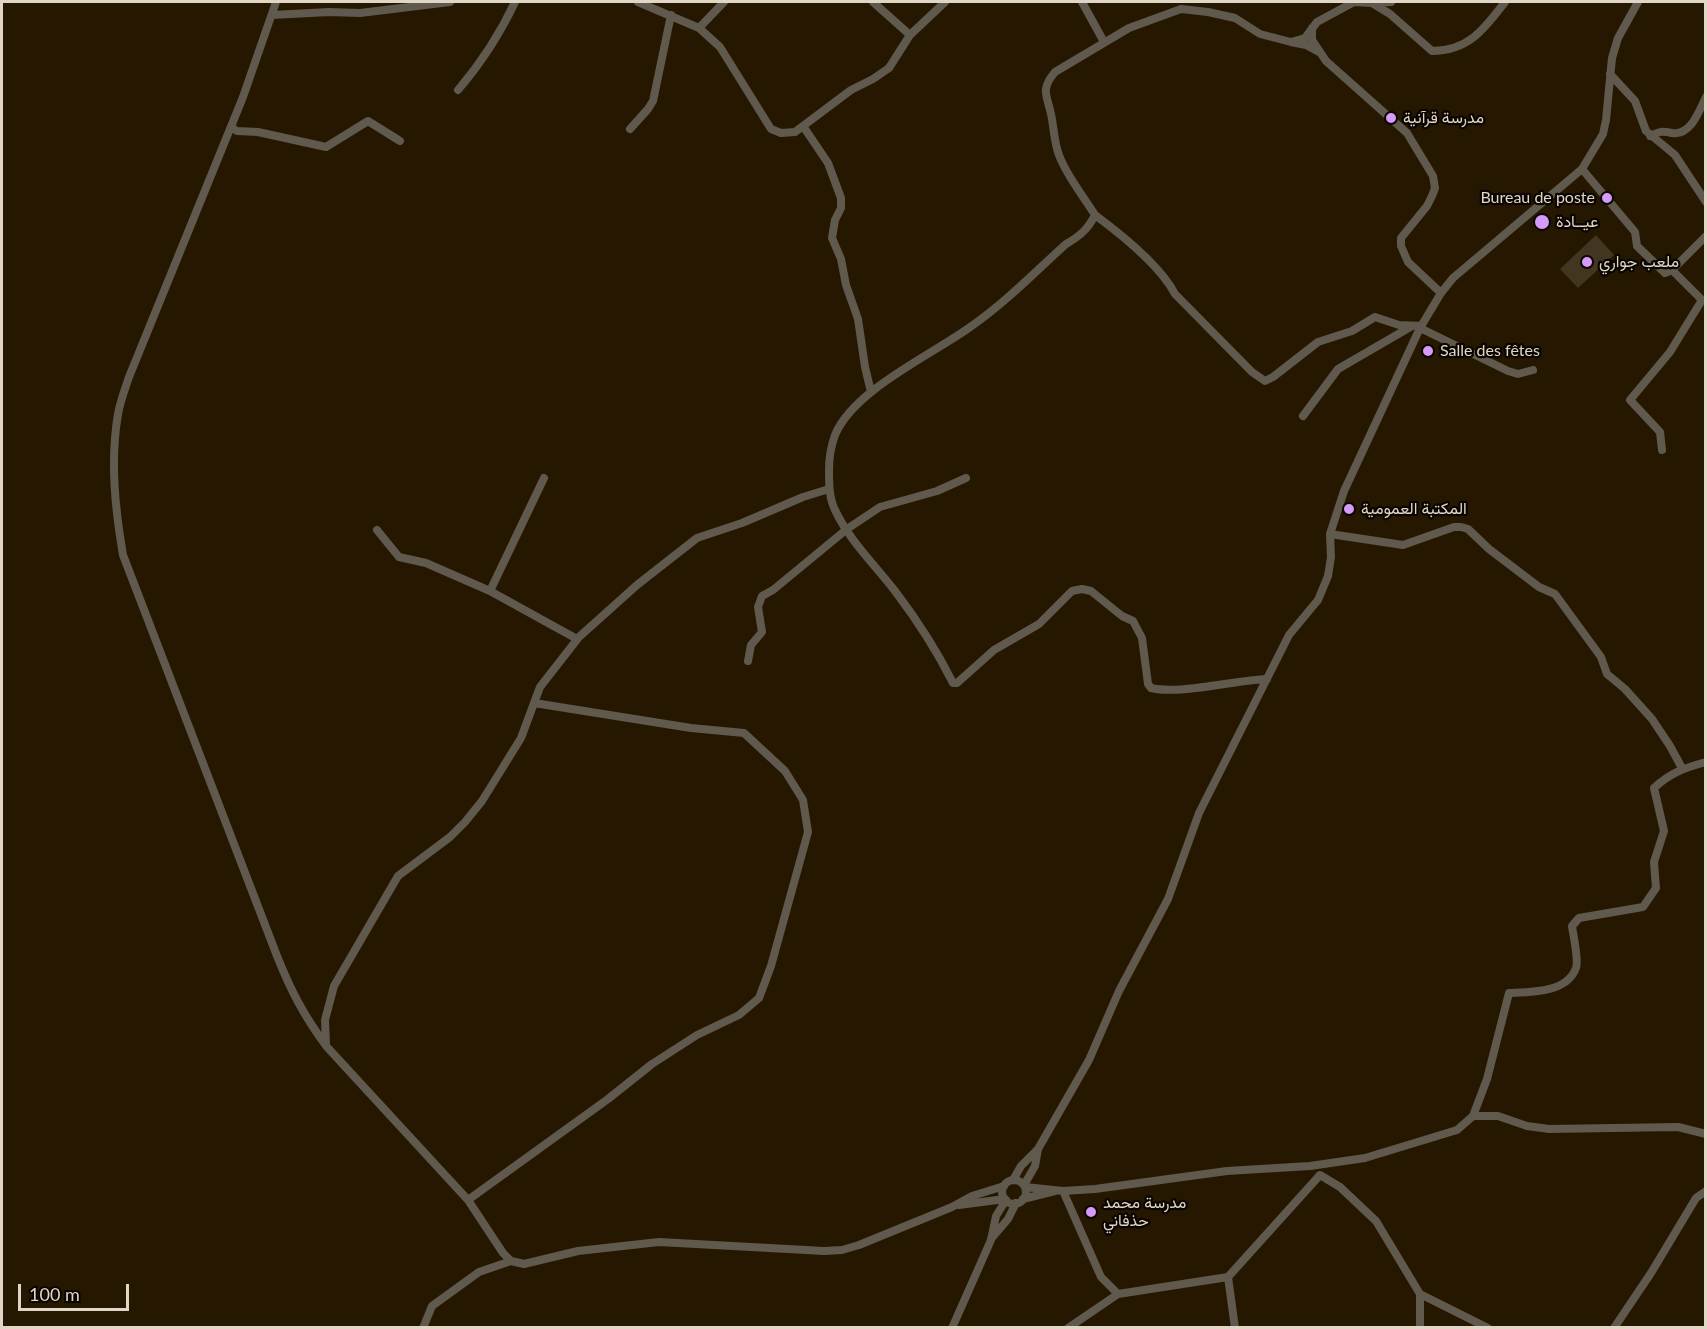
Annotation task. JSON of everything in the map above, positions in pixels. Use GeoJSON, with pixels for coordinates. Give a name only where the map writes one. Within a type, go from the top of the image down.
{"type":"FeatureCollection","features":[{"type":"Feature","properties":{"kind":"street"},"geometry":{"type":"LineString","coordinates":[[276,2],[231,127],[129,377],[118,412],[114,453],[116,518],[123,555],[147,621],[294,997],[309,1023],[327,1047],[468,1200],[503,1253],[511,1261]]}},
{"type":"Feature","properties":{"kind":"street"},"geometry":{"type":"LineString","coordinates":[[272,15],[360,13],[450,2]]}},
{"type":"Feature","properties":{"kind":"street"},"geometry":{"type":"LineString","coordinates":[[458,90],[480,65],[515,2]]}},
{"type":"Feature","properties":{"kind":"street"},"geometry":{"type":"LineString","coordinates":[[638,2],[699,28],[720,47],[771,129],[781,133],[795,132],[851,90],[889,68],[910,35],[945,2]]}},
{"type":"Feature","properties":{"kind":"street"},"geometry":{"type":"LineString","coordinates":[[699,28],[724,2]]}},
{"type":"Feature","properties":{"kind":"street"},"geometry":{"type":"LineString","coordinates":[[873,2],[910,35]]}},
{"type":"Feature","properties":{"kind":"street"},"geometry":{"type":"LineString","coordinates":[[1083,2],[1104,42]]}},
{"type":"Feature","properties":{"kind":"street"},"geometry":{"type":"LineString","coordinates":[[1291,42],[1305,38],[1317,22],[1354,2],[1390,2],[1390,14]]}},
{"type":"Feature","properties":{"kind":"street"},"geometry":{"type":"LineString","coordinates":[[1372,3],[1390,14],[1432,51],[1444,51],[1464,45],[1485,28],[1505,2]]}},
{"type":"Feature","properties":{"kind":"street"},"geometry":{"type":"LineString","coordinates":[[423,1328],[432,1306],[478,1272],[511,1261],[524,1264],[578,1251],[659,1242],[842,1250],[952,1207],[982,1192],[1004,1186],[1013,1180],[1021,1166],[1038,1149],[1089,1060],[1119,991],[1168,899],[1199,813],[1289,635],[1318,600],[1324,587],[1331,557],[1330,534],[1344,491],[1418,326],[1454,278],[1582,169],[1603,134],[1610,74],[1618,38],[1638,2]]}},
{"type":"Feature","properties":{"kind":"street"},"geometry":{"type":"LineString","coordinates":[[1319,52],[1306,45],[1260,34],[1235,18],[1208,12],[1180,9],[1129,28],[1055,72],[1047,81],[1044,94],[1051,114],[1059,157],[1095,215],[1140,252],[1169,282],[1175,294],[1252,372],[1265,381],[1318,342],[1352,331],[1375,317],[1399,325],[1418,326],[1508,371],[1518,374],[1533,370]]}},
{"type":"Feature","properties":{"kind":"street"},"geometry":{"type":"LineString","coordinates":[[630,129],[653,101],[671,15]]}},
{"type":"Feature","properties":{"kind":"street"},"geometry":{"type":"LineString","coordinates":[[1312,28],[1312,40],[1319,52],[1342,76],[1407,133],[1433,176],[1435,188],[1432,196],[1427,206],[1401,238],[1401,246],[1408,262],[1441,293]]}},
{"type":"Feature","properties":{"kind":"street"},"geometry":{"type":"LineString","coordinates":[[1610,74],[1635,101],[1643,125],[1650,136],[1675,155],[1706,201]]}},
{"type":"Feature","properties":{"kind":"street"},"geometry":{"type":"LineString","coordinates":[[1650,136],[1664,130],[1676,133],[1689,128],[1706,97]]}},
{"type":"Feature","properties":{"kind":"street"},"geometry":{"type":"LineString","coordinates":[[231,127],[237,131],[258,132],[326,147],[368,121],[400,141]]}},
{"type":"Feature","properties":{"kind":"street"},"geometry":{"type":"LineString","coordinates":[[803,126],[828,163],[841,198],[841,208],[835,220],[832,238],[841,259],[846,285],[858,319],[871,392]]}},
{"type":"Feature","properties":{"kind":"street"},"geometry":{"type":"LineString","coordinates":[[1582,169],[1635,232],[1637,246],[1665,273],[1706,236]]}},
{"type":"Feature","properties":{"kind":"street"},"geometry":{"type":"LineString","coordinates":[[1095,215],[1088,228],[1066,244],[1002,304],[953,340],[871,392],[851,412],[836,432],[830,454],[829,489],[834,509],[939,655],[953,683],[957,683],[994,650],[1039,624],[1072,591],[1082,589],[1091,591],[1122,616],[1133,621],[1142,638],[1148,684],[1151,688],[1187,688],[1267,679]]}},
{"type":"Feature","properties":{"kind":"street"},"geometry":{"type":"LineString","coordinates":[[1662,450],[1660,432],[1630,400],[1670,352],[1702,300],[1671,270]]}},
{"type":"Feature","properties":{"kind":"street"},"geometry":{"type":"LineString","coordinates":[[1303,416],[1338,369],[1418,326]]}},
{"type":"Feature","properties":{"kind":"street"},"geometry":{"type":"LineString","coordinates":[[490,591],[544,478]]}},
{"type":"Feature","properties":{"kind":"street"},"geometry":{"type":"LineString","coordinates":[[748,661],[751,645],[762,632],[758,607],[762,596],[773,590],[847,530],[880,507],[937,491],[966,478]]}},
{"type":"Feature","properties":{"kind":"street"},"geometry":{"type":"LineString","coordinates":[[327,1047],[324,1036],[325,1020],[334,986],[398,876],[450,837],[476,808],[521,738],[540,687],[577,639],[637,585],[697,538],[829,489]]}},
{"type":"Feature","properties":{"kind":"street"},"geometry":{"type":"LineString","coordinates":[[1330,534],[1403,545],[1454,527],[1468,530],[1539,587],[1556,594],[1601,657],[1607,674],[1625,689],[1652,719],[1682,768]]}},
{"type":"Feature","properties":{"kind":"street"},"geometry":{"type":"LineString","coordinates":[[377,530],[399,557],[426,563],[490,591],[577,639]]}},
{"type":"Feature","properties":{"kind":"street"},"geometry":{"type":"LineString","coordinates":[[468,1200],[608,1099],[652,1064],[697,1035],[739,1015],[759,998],[771,966],[808,832],[803,800],[785,771],[744,733],[691,728],[534,703]]}},
{"type":"Feature","properties":{"kind":"street"},"geometry":{"type":"LineString","coordinates":[[952,1207],[1005,1199],[1019,1201],[1059,1191],[1095,1189],[1227,1171],[1310,1166],[1365,1158],[1457,1130],[1473,1116],[1487,1079],[1509,993],[1545,991],[1569,979],[1577,966],[1572,926],[1579,918],[1643,907],[1650,899],[1656,888],[1654,862],[1664,831],[1654,788],[1667,776],[1682,768],[1706,762]]}},
{"type":"Feature","properties":{"kind":"street"},"geometry":{"type":"LineString","coordinates":[[309,1023],[318,1025],[325,1020]]}},
{"type":"Feature","properties":{"kind":"street"},"geometry":{"type":"LineString","coordinates":[[1473,1116],[1498,1116],[1527,1126],[1549,1129],[1678,1127],[1701,1133],[1706,1126]]}},
{"type":"Feature","properties":{"kind":"street"},"geometry":{"type":"LineString","coordinates":[[991,1240],[1025,1194],[1024,1186],[1035,1166],[1038,1149]]}},
{"type":"Feature","properties":{"kind":"street"},"geometry":{"type":"LineString","coordinates":[[1310,1166],[1320,1175],[1340,1186],[1376,1221],[1420,1294],[1420,1328]]}},
{"type":"Feature","properties":{"kind":"street"},"geometry":{"type":"LineString","coordinates":[[1068,1328],[1118,1294],[1228,1277],[1320,1175]]}},
{"type":"Feature","properties":{"kind":"street"},"geometry":{"type":"LineString","coordinates":[[1029,1177],[1034,1187]]}},
{"type":"Feature","properties":{"kind":"street"},"geometry":{"type":"LineString","coordinates":[[1013,1180],[1024,1186],[1059,1191]]}},
{"type":"Feature","properties":{"kind":"street"},"geometry":{"type":"LineString","coordinates":[[952,1328],[991,1240],[996,1216],[1005,1199],[1004,1186]]}},
{"type":"Feature","properties":{"kind":"street"},"geometry":{"type":"LineString","coordinates":[[1059,1191],[1101,1277],[1118,1294]]}},
{"type":"Feature","properties":{"kind":"street"},"geometry":{"type":"LineString","coordinates":[[1614,1328],[1651,1273],[1696,1198],[1706,1191]]}},
{"type":"Feature","properties":{"kind":"street"},"geometry":{"type":"LineString","coordinates":[[986,1201],[992,1206],[996,1216]]}},
{"type":"Feature","properties":{"kind":"street"},"geometry":{"type":"LineString","coordinates":[[1228,1277],[1234,1328]]}},
{"type":"Feature","properties":{"kind":"street"},"geometry":{"type":"LineString","coordinates":[[1420,1294],[1488,1328]]}},
{"type":"Feature","properties":{"kind":"shaded area","name":"ملعب جواري"},"geometry":{"type":"Polygon","coordinates":[[[1596,235],[1614,255],[1578,288],[1560,269],[1596,235]]]}},
{"type":"Feature","properties":{"kind":"place","name":"مدرسة قرآنية"},"geometry":{"type":"Point","coordinates":[1391,118]}},
{"type":"Feature","properties":{"kind":"place","name":"Bureau de poste"},"geometry":{"type":"Point","coordinates":[1607,198]}},
{"type":"Feature","properties":{"kind":"place","name":"عيــادة"},"geometry":{"type":"Point","coordinates":[1542,222]}},
{"type":"Feature","properties":{"kind":"place","name":"ملعب جواري"},"geometry":{"type":"Point","coordinates":[1587,262]}},
{"type":"Feature","properties":{"kind":"place","name":"Salle des fêtes"},"geometry":{"type":"Point","coordinates":[1428,351]}},
{"type":"Feature","properties":{"kind":"place","name":"المكتبة العمومية"},"geometry":{"type":"Point","coordinates":[1349,509]}},
{"type":"Feature","properties":{"kind":"place","name":"مدرسة محمد حذفاني"},"geometry":{"type":"Point","coordinates":[1091,1212]}}]}
